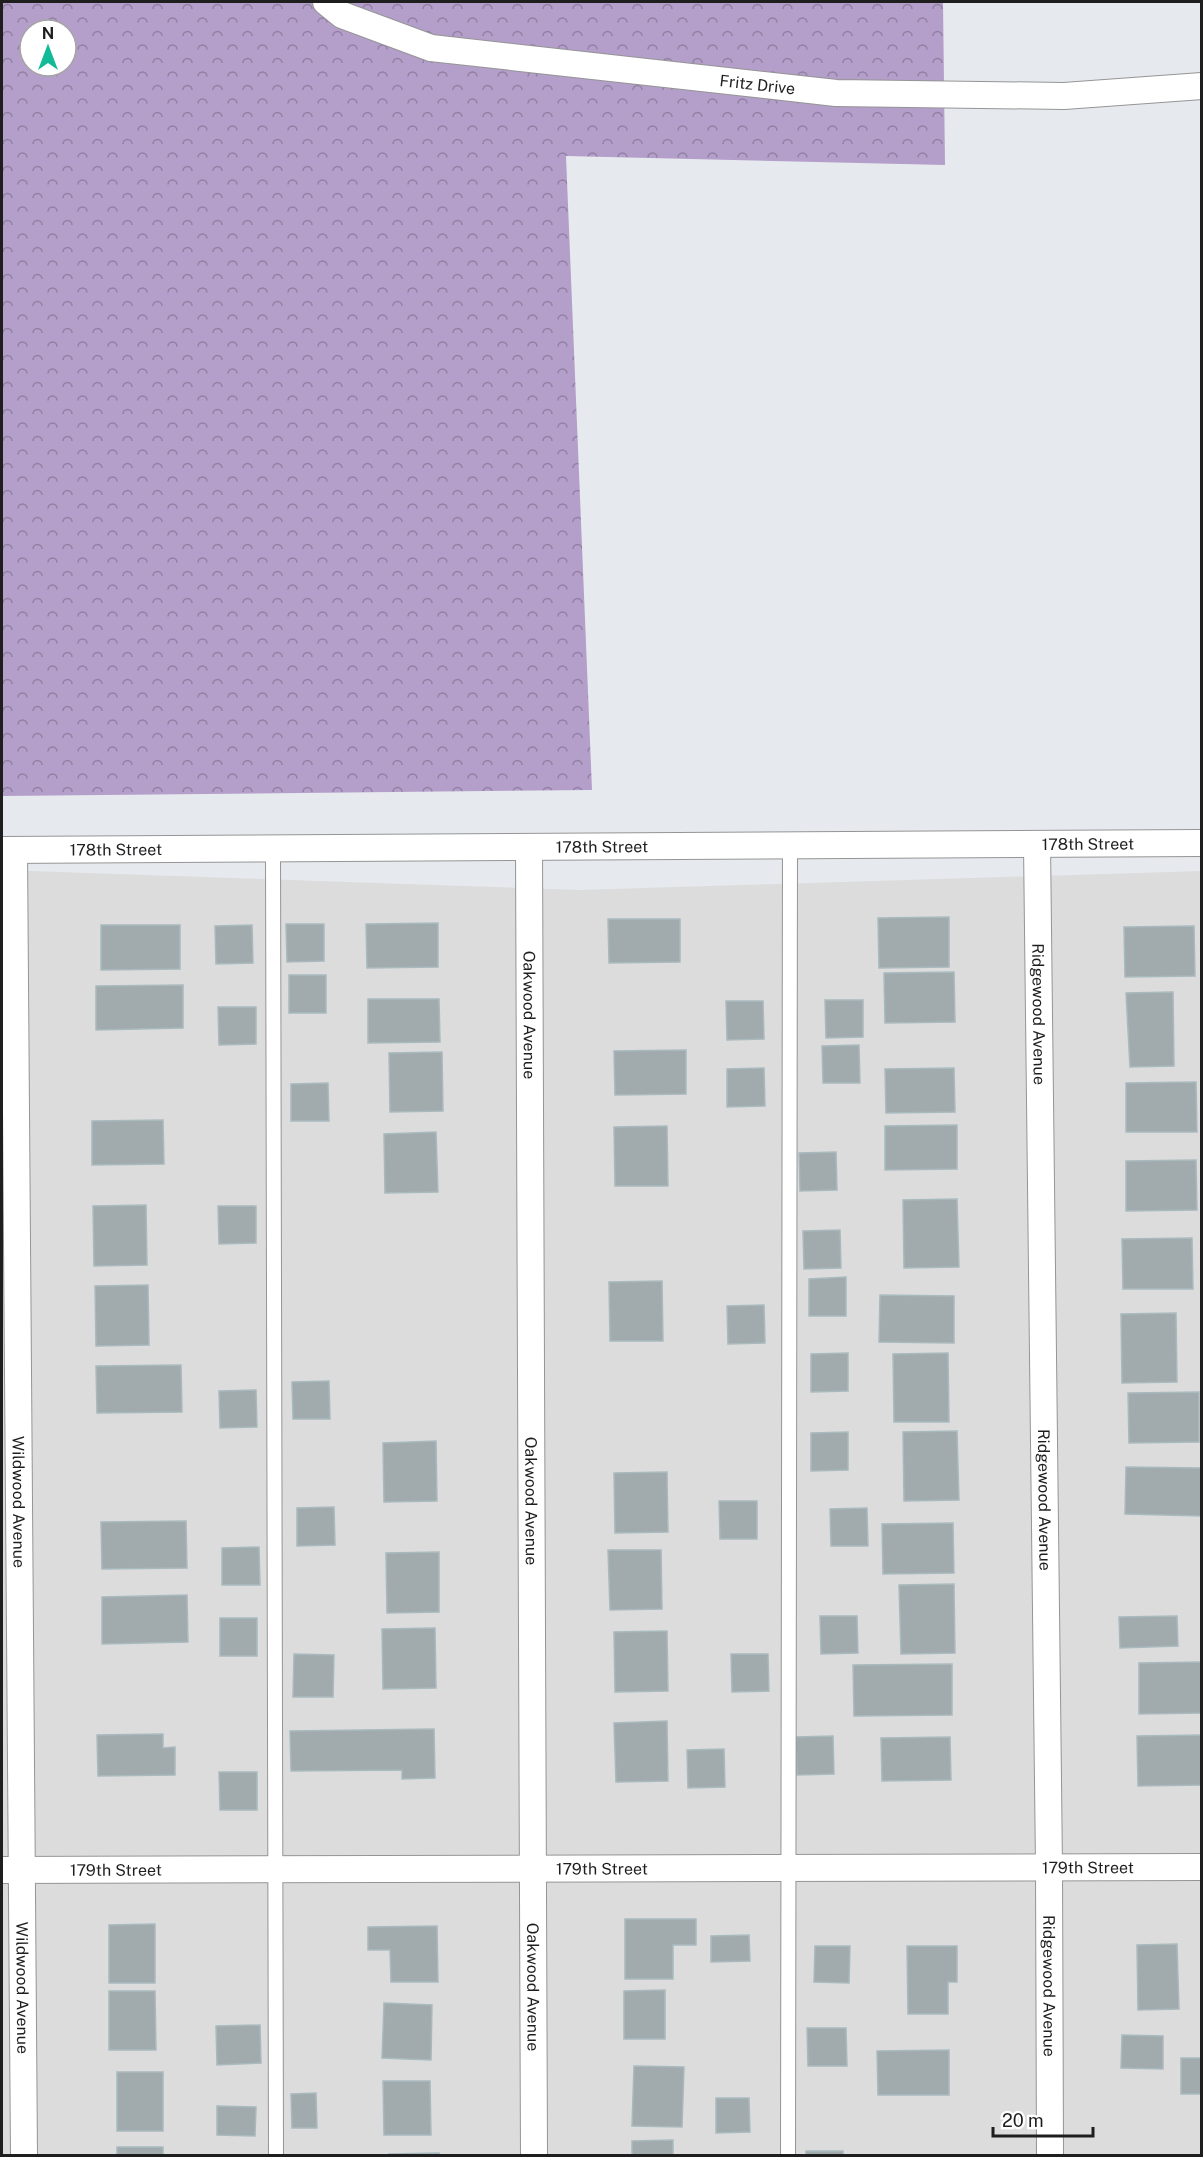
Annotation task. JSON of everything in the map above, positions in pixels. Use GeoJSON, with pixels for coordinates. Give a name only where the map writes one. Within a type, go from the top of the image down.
{"type":"FeatureCollection","features":[{"type":"Feature","properties":{"kind":"street","name":"Fritz Drive"},"geometry":{"type":"LineString","coordinates":[[326,2],[342,15],[431,48],[836,93],[1064,96],[1202,86]]}},
{"type":"Feature","properties":{"kind":"street","name":"178th Street"},"geometry":{"type":"LineString","coordinates":[[8,850],[1202,843]]}},
{"type":"Feature","properties":{"kind":"street","name":"Ridgewood Avenue"},"geometry":{"type":"LineString","coordinates":[[1037,844],[1049,1867],[1050,2156]]}},
{"type":"Feature","properties":{"kind":"street","name":"Oakwood Avenue"},"geometry":{"type":"LineString","coordinates":[[529,847],[534,2156]]}},
{"type":"Feature","properties":{"kind":"street","name":"Wildwood Avenue"},"geometry":{"type":"LineString","coordinates":[[8,850],[12,1870],[24,2156]]}},
{"type":"Feature","properties":{"kind":"street","name":"179th Street"},"geometry":{"type":"LineString","coordinates":[[12,1870],[1202,1867]]}},
{"type":"Feature","properties":{"kind":"lane"},"geometry":{"type":"LineString","coordinates":[[788,2156],[790,845]]}},
{"type":"Feature","properties":{"kind":"lane"},"geometry":{"type":"LineString","coordinates":[[273,849],[276,2156]]}},
{"type":"Feature","properties":{"kind":"shaded area"},"geometry":{"type":"Polygon","coordinates":[[[2,870],[579,890],[1201,871],[1201,2155],[2,2156],[2,870]]]}},
{"type":"Feature","properties":{"kind":"green space"},"geometry":{"type":"Polygon","coordinates":[[[2,2],[943,2],[945,165],[566,156],[592,790],[2,796],[2,2]]]}},
{"type":"Feature","properties":{"kind":"building"},"geometry":{"type":"Polygon","coordinates":[[[949,917],[949,967],[879,968],[878,918],[949,917]]]}},
{"type":"Feature","properties":{"kind":"building"},"geometry":{"type":"Polygon","coordinates":[[[608,919],[680,919],[680,962],[609,963],[608,919]]]}},
{"type":"Feature","properties":{"kind":"building"},"geometry":{"type":"Polygon","coordinates":[[[438,923],[438,967],[367,968],[366,924],[438,923]]]}},
{"type":"Feature","properties":{"kind":"building"},"geometry":{"type":"Polygon","coordinates":[[[286,924],[324,924],[324,961],[287,962],[286,924]]]}},
{"type":"Feature","properties":{"kind":"building"},"geometry":{"type":"Polygon","coordinates":[[[101,925],[180,925],[180,969],[101,970],[101,925]]]}},
{"type":"Feature","properties":{"kind":"building"},"geometry":{"type":"Polygon","coordinates":[[[252,925],[253,963],[216,964],[215,926],[252,925]]]}},
{"type":"Feature","properties":{"kind":"building"},"geometry":{"type":"Polygon","coordinates":[[[1194,926],[1195,976],[1125,977],[1124,927],[1194,926]]]}},
{"type":"Feature","properties":{"kind":"building"},"geometry":{"type":"Polygon","coordinates":[[[954,972],[955,1022],[885,1023],[884,973],[954,972]]]}},
{"type":"Feature","properties":{"kind":"building"},"geometry":{"type":"Polygon","coordinates":[[[289,975],[326,975],[326,1013],[289,1013],[289,975]]]}},
{"type":"Feature","properties":{"kind":"building"},"geometry":{"type":"Polygon","coordinates":[[[183,985],[183,1028],[96,1030],[96,986],[183,985]]]}},
{"type":"Feature","properties":{"kind":"building"},"geometry":{"type":"Polygon","coordinates":[[[1173,992],[1174,1066],[1130,1067],[1126,993],[1173,992]]]}},
{"type":"Feature","properties":{"kind":"building"},"geometry":{"type":"Polygon","coordinates":[[[368,999],[439,999],[440,1042],[368,1043],[368,999]]]}},
{"type":"Feature","properties":{"kind":"building"},"geometry":{"type":"Polygon","coordinates":[[[825,1000],[863,1000],[863,1037],[826,1038],[825,1000]]]}},
{"type":"Feature","properties":{"kind":"building"},"geometry":{"type":"Polygon","coordinates":[[[726,1001],[763,1001],[764,1039],[727,1040],[726,1001]]]}},
{"type":"Feature","properties":{"kind":"building"},"geometry":{"type":"Polygon","coordinates":[[[218,1007],[256,1007],[256,1044],[219,1045],[218,1007]]]}},
{"type":"Feature","properties":{"kind":"building"},"geometry":{"type":"Polygon","coordinates":[[[859,1045],[860,1083],[823,1083],[822,1046],[859,1045]]]}},
{"type":"Feature","properties":{"kind":"building"},"geometry":{"type":"Polygon","coordinates":[[[686,1050],[686,1094],[615,1095],[614,1051],[686,1050]]]}},
{"type":"Feature","properties":{"kind":"building"},"geometry":{"type":"Polygon","coordinates":[[[442,1052],[443,1111],[390,1112],[389,1053],[442,1052]]]}},
{"type":"Feature","properties":{"kind":"building"},"geometry":{"type":"Polygon","coordinates":[[[764,1068],[765,1106],[727,1107],[727,1069],[764,1068]]]}},
{"type":"Feature","properties":{"kind":"building"},"geometry":{"type":"Polygon","coordinates":[[[954,1068],[955,1112],[886,1113],[885,1069],[954,1068]]]}},
{"type":"Feature","properties":{"kind":"building"},"geometry":{"type":"Polygon","coordinates":[[[1196,1082],[1197,1132],[1126,1132],[1126,1083],[1196,1082]]]}},
{"type":"Feature","properties":{"kind":"building"},"geometry":{"type":"Polygon","coordinates":[[[328,1083],[329,1121],[291,1121],[291,1084],[328,1083]]]}},
{"type":"Feature","properties":{"kind":"building"},"geometry":{"type":"Polygon","coordinates":[[[163,1120],[164,1164],[92,1165],[92,1121],[163,1120]]]}},
{"type":"Feature","properties":{"kind":"building"},"geometry":{"type":"Polygon","coordinates":[[[957,1125],[957,1169],[885,1170],[885,1126],[957,1125]]]}},
{"type":"Feature","properties":{"kind":"building"},"geometry":{"type":"Polygon","coordinates":[[[667,1126],[668,1186],[615,1186],[614,1127],[667,1126]]]}},
{"type":"Feature","properties":{"kind":"building"},"geometry":{"type":"Polygon","coordinates":[[[436,1132],[438,1192],[385,1193],[384,1134],[436,1132]]]}},
{"type":"Feature","properties":{"kind":"building"},"geometry":{"type":"Polygon","coordinates":[[[836,1152],[837,1190],[800,1191],[799,1153],[836,1152]]]}},
{"type":"Feature","properties":{"kind":"building"},"geometry":{"type":"Polygon","coordinates":[[[1196,1160],[1197,1210],[1126,1211],[1126,1161],[1196,1160]]]}},
{"type":"Feature","properties":{"kind":"building"},"geometry":{"type":"Polygon","coordinates":[[[957,1199],[959,1267],[904,1268],[903,1200],[957,1199]]]}},
{"type":"Feature","properties":{"kind":"building"},"geometry":{"type":"Polygon","coordinates":[[[146,1205],[147,1265],[94,1266],[93,1206],[146,1205]]]}},
{"type":"Feature","properties":{"kind":"building"},"geometry":{"type":"Polygon","coordinates":[[[218,1206],[256,1206],[256,1243],[219,1244],[218,1206]]]}},
{"type":"Feature","properties":{"kind":"building"},"geometry":{"type":"Polygon","coordinates":[[[840,1230],[841,1268],[804,1269],[803,1231],[840,1230]]]}},
{"type":"Feature","properties":{"kind":"building"},"geometry":{"type":"Polygon","coordinates":[[[1192,1238],[1193,1289],[1123,1289],[1122,1239],[1192,1238]]]}},
{"type":"Feature","properties":{"kind":"building"},"geometry":{"type":"Polygon","coordinates":[[[846,1277],[846,1316],[809,1316],[809,1279],[846,1277]]]}},
{"type":"Feature","properties":{"kind":"building"},"geometry":{"type":"Polygon","coordinates":[[[662,1281],[663,1341],[610,1341],[609,1282],[662,1281]]]}},
{"type":"Feature","properties":{"kind":"building"},"geometry":{"type":"Polygon","coordinates":[[[148,1285],[149,1345],[96,1346],[95,1286],[148,1285]]]}},
{"type":"Feature","properties":{"kind":"building"},"geometry":{"type":"Polygon","coordinates":[[[880,1295],[954,1296],[954,1343],[879,1342],[880,1295]]]}},
{"type":"Feature","properties":{"kind":"building"},"geometry":{"type":"Polygon","coordinates":[[[764,1305],[765,1343],[728,1344],[727,1306],[764,1305]]]}},
{"type":"Feature","properties":{"kind":"building"},"geometry":{"type":"Polygon","coordinates":[[[1176,1313],[1177,1382],[1122,1383],[1121,1314],[1176,1313]]]}},
{"type":"Feature","properties":{"kind":"building"},"geometry":{"type":"Polygon","coordinates":[[[848,1353],[848,1391],[811,1392],[811,1354],[848,1353]]]}},
{"type":"Feature","properties":{"kind":"building"},"geometry":{"type":"Polygon","coordinates":[[[948,1353],[949,1422],[894,1422],[893,1354],[948,1353]]]}},
{"type":"Feature","properties":{"kind":"building"},"geometry":{"type":"Polygon","coordinates":[[[181,1365],[182,1412],[97,1413],[96,1366],[181,1365]]]}},
{"type":"Feature","properties":{"kind":"building"},"geometry":{"type":"Polygon","coordinates":[[[329,1381],[330,1419],[293,1419],[292,1382],[329,1381]]]}},
{"type":"Feature","properties":{"kind":"building"},"geometry":{"type":"Polygon","coordinates":[[[256,1390],[257,1427],[220,1428],[219,1391],[256,1390]]]}},
{"type":"Feature","properties":{"kind":"building"},"geometry":{"type":"Polygon","coordinates":[[[1199,1392],[1199,1442],[1129,1443],[1128,1393],[1199,1392]]]}},
{"type":"Feature","properties":{"kind":"building"},"geometry":{"type":"Polygon","coordinates":[[[957,1431],[959,1500],[904,1501],[903,1432],[957,1431]]]}},
{"type":"Feature","properties":{"kind":"building"},"geometry":{"type":"Polygon","coordinates":[[[848,1432],[848,1470],[811,1471],[811,1433],[848,1432]]]}},
{"type":"Feature","properties":{"kind":"building"},"geometry":{"type":"Polygon","coordinates":[[[436,1441],[437,1501],[384,1502],[383,1443],[436,1441]]]}},
{"type":"Feature","properties":{"kind":"building"},"geometry":{"type":"Polygon","coordinates":[[[1126,1467],[1202,1468],[1202,1516],[1125,1514],[1126,1467]]]}},
{"type":"Feature","properties":{"kind":"building"},"geometry":{"type":"Polygon","coordinates":[[[667,1472],[668,1532],[615,1533],[614,1473],[667,1472]]]}},
{"type":"Feature","properties":{"kind":"building"},"geometry":{"type":"Polygon","coordinates":[[[719,1501],[757,1501],[757,1539],[720,1539],[719,1501]]]}},
{"type":"Feature","properties":{"kind":"building"},"geometry":{"type":"Polygon","coordinates":[[[334,1507],[335,1545],[297,1546],[297,1508],[334,1507]]]}},
{"type":"Feature","properties":{"kind":"building"},"geometry":{"type":"Polygon","coordinates":[[[867,1508],[868,1546],[831,1546],[830,1509],[867,1508]]]}},
{"type":"Feature","properties":{"kind":"building"},"geometry":{"type":"Polygon","coordinates":[[[186,1521],[187,1568],[102,1569],[101,1522],[186,1521]]]}},
{"type":"Feature","properties":{"kind":"building"},"geometry":{"type":"Polygon","coordinates":[[[953,1523],[954,1573],[883,1574],[882,1524],[953,1523]]]}},
{"type":"Feature","properties":{"kind":"building"},"geometry":{"type":"Polygon","coordinates":[[[259,1547],[260,1585],[222,1585],[222,1548],[259,1547]]]}},
{"type":"Feature","properties":{"kind":"building"},"geometry":{"type":"Polygon","coordinates":[[[608,1550],[661,1550],[662,1609],[610,1610],[608,1550]]]}},
{"type":"Feature","properties":{"kind":"building"},"geometry":{"type":"Polygon","coordinates":[[[439,1552],[439,1612],[387,1613],[386,1553],[439,1552]]]}},
{"type":"Feature","properties":{"kind":"building"},"geometry":{"type":"Polygon","coordinates":[[[954,1584],[955,1653],[901,1654],[899,1585],[954,1584]]]}},
{"type":"Feature","properties":{"kind":"building"},"geometry":{"type":"Polygon","coordinates":[[[187,1595],[188,1642],[102,1644],[102,1597],[187,1595]]]}},
{"type":"Feature","properties":{"kind":"building"},"geometry":{"type":"Polygon","coordinates":[[[820,1616],[857,1616],[858,1653],[821,1654],[820,1616]]]}},
{"type":"Feature","properties":{"kind":"building"},"geometry":{"type":"Polygon","coordinates":[[[1177,1616],[1178,1646],[1120,1648],[1119,1617],[1177,1616]]]}},
{"type":"Feature","properties":{"kind":"building"},"geometry":{"type":"Polygon","coordinates":[[[220,1618],[257,1618],[257,1656],[220,1656],[220,1618]]]}},
{"type":"Feature","properties":{"kind":"building"},"geometry":{"type":"Polygon","coordinates":[[[435,1628],[436,1688],[383,1689],[382,1629],[435,1628]]]}},
{"type":"Feature","properties":{"kind":"building"},"geometry":{"type":"Polygon","coordinates":[[[667,1631],[668,1691],[615,1692],[614,1632],[667,1631]]]}},
{"type":"Feature","properties":{"kind":"building"},"geometry":{"type":"Polygon","coordinates":[[[294,1654],[334,1655],[333,1697],[293,1697],[294,1654]]]}},
{"type":"Feature","properties":{"kind":"building"},"geometry":{"type":"Polygon","coordinates":[[[731,1654],[768,1654],[769,1691],[732,1692],[731,1654]]]}},
{"type":"Feature","properties":{"kind":"building"},"geometry":{"type":"Polygon","coordinates":[[[1202,1662],[1202,1713],[1139,1714],[1139,1663],[1202,1662]]]}},
{"type":"Feature","properties":{"kind":"building"},"geometry":{"type":"Polygon","coordinates":[[[952,1664],[952,1715],[854,1716],[853,1665],[952,1664]]]}},
{"type":"Feature","properties":{"kind":"building"},"geometry":{"type":"Polygon","coordinates":[[[667,1721],[668,1781],[616,1782],[614,1723],[667,1721]]]}},
{"type":"Feature","properties":{"kind":"building"},"geometry":{"type":"Polygon","coordinates":[[[434,1729],[435,1778],[402,1779],[402,1770],[291,1771],[290,1731],[434,1729]]]}},
{"type":"Feature","properties":{"kind":"building"},"geometry":{"type":"Polygon","coordinates":[[[163,1734],[163,1748],[175,1747],[175,1775],[98,1776],[97,1735],[163,1734]]]}},
{"type":"Feature","properties":{"kind":"building"},"geometry":{"type":"Polygon","coordinates":[[[1202,1735],[1202,1785],[1138,1786],[1137,1736],[1202,1735]]]}},
{"type":"Feature","properties":{"kind":"building"},"geometry":{"type":"Polygon","coordinates":[[[833,1736],[834,1774],[797,1775],[796,1737],[833,1736]]]}},
{"type":"Feature","properties":{"kind":"building"},"geometry":{"type":"Polygon","coordinates":[[[950,1737],[951,1780],[882,1781],[881,1738],[950,1737]]]}},
{"type":"Feature","properties":{"kind":"building"},"geometry":{"type":"Polygon","coordinates":[[[724,1749],[725,1787],[688,1788],[687,1750],[724,1749]]]}},
{"type":"Feature","properties":{"kind":"building"},"geometry":{"type":"Polygon","coordinates":[[[219,1772],[257,1772],[257,1810],[220,1810],[219,1772]]]}},
{"type":"Feature","properties":{"kind":"building"},"geometry":{"type":"Polygon","coordinates":[[[625,1919],[696,1919],[696,1945],[673,1945],[673,1979],[625,1979],[625,1919]]]}},
{"type":"Feature","properties":{"kind":"building"},"geometry":{"type":"Polygon","coordinates":[[[155,1924],[155,1983],[109,1983],[109,1925],[155,1924]]]}},
{"type":"Feature","properties":{"kind":"building"},"geometry":{"type":"Polygon","coordinates":[[[437,1926],[438,1982],[391,1982],[390,1950],[368,1950],[368,1927],[437,1926]]]}},
{"type":"Feature","properties":{"kind":"building"},"geometry":{"type":"Polygon","coordinates":[[[749,1935],[750,1961],[711,1962],[711,1936],[749,1935]]]}},
{"type":"Feature","properties":{"kind":"building"},"geometry":{"type":"Polygon","coordinates":[[[1177,1944],[1179,2009],[1138,2010],[1137,1945],[1177,1944]]]}},
{"type":"Feature","properties":{"kind":"building"},"geometry":{"type":"Polygon","coordinates":[[[815,1946],[850,1946],[849,1983],[814,1982],[815,1946]]]}},
{"type":"Feature","properties":{"kind":"building"},"geometry":{"type":"Polygon","coordinates":[[[907,1946],[957,1946],[957,1982],[948,1982],[948,2014],[908,2014],[907,1946]]]}},
{"type":"Feature","properties":{"kind":"building"},"geometry":{"type":"Polygon","coordinates":[[[665,1990],[665,2039],[624,2039],[624,1991],[665,1990]]]}},
{"type":"Feature","properties":{"kind":"building"},"geometry":{"type":"Polygon","coordinates":[[[109,1991],[155,1991],[156,2050],[109,2050],[109,1991]]]}},
{"type":"Feature","properties":{"kind":"building"},"geometry":{"type":"Polygon","coordinates":[[[384,2003],[432,2005],[431,2060],[382,2058],[384,2003]]]}},
{"type":"Feature","properties":{"kind":"building"},"geometry":{"type":"Polygon","coordinates":[[[260,2025],[261,2063],[217,2065],[216,2026],[260,2025]]]}},
{"type":"Feature","properties":{"kind":"building"},"geometry":{"type":"Polygon","coordinates":[[[807,2028],[846,2028],[847,2066],[808,2066],[807,2028]]]}},
{"type":"Feature","properties":{"kind":"building"},"geometry":{"type":"Polygon","coordinates":[[[1122,2035],[1163,2036],[1163,2069],[1121,2068],[1122,2035]]]}},
{"type":"Feature","properties":{"kind":"building"},"geometry":{"type":"Polygon","coordinates":[[[949,2050],[949,2095],[878,2095],[877,2051],[949,2050]]]}},
{"type":"Feature","properties":{"kind":"building"},"geometry":{"type":"Polygon","coordinates":[[[1181,2058],[1202,2058],[1202,2094],[1181,2094],[1181,2058]]]}},
{"type":"Feature","properties":{"kind":"building"},"geometry":{"type":"Polygon","coordinates":[[[634,2066],[684,2067],[682,2127],[632,2126],[634,2066]]]}},
{"type":"Feature","properties":{"kind":"building"},"geometry":{"type":"Polygon","coordinates":[[[117,2072],[163,2072],[163,2131],[117,2131],[117,2072]]]}},
{"type":"Feature","properties":{"kind":"building"},"geometry":{"type":"Polygon","coordinates":[[[383,2081],[430,2081],[431,2135],[384,2135],[383,2081]]]}},
{"type":"Feature","properties":{"kind":"building"},"geometry":{"type":"Polygon","coordinates":[[[316,2093],[317,2128],[292,2128],[291,2094],[316,2093]]]}},
{"type":"Feature","properties":{"kind":"building"},"geometry":{"type":"Polygon","coordinates":[[[716,2098],[749,2098],[750,2132],[716,2133],[716,2098]]]}},
{"type":"Feature","properties":{"kind":"building"},"geometry":{"type":"Polygon","coordinates":[[[217,2106],[256,2107],[255,2136],[217,2135],[217,2106]]]}},
{"type":"Feature","properties":{"kind":"building"},"geometry":{"type":"Polygon","coordinates":[[[673,2140],[673,2156],[632,2156],[632,2141],[673,2140]]]}},
{"type":"Feature","properties":{"kind":"building"},"geometry":{"type":"Polygon","coordinates":[[[117,2147],[163,2147],[163,2156],[117,2156],[117,2147]]]}},
{"type":"Feature","properties":{"kind":"building"},"geometry":{"type":"Polygon","coordinates":[[[806,2151],[843,2151],[843,2156],[806,2156],[806,2151]]]}},
{"type":"Feature","properties":{"kind":"building"},"geometry":{"type":"Polygon","coordinates":[[[439,2153],[439,2156],[389,2156],[389,2154],[439,2153]]]}}]}
